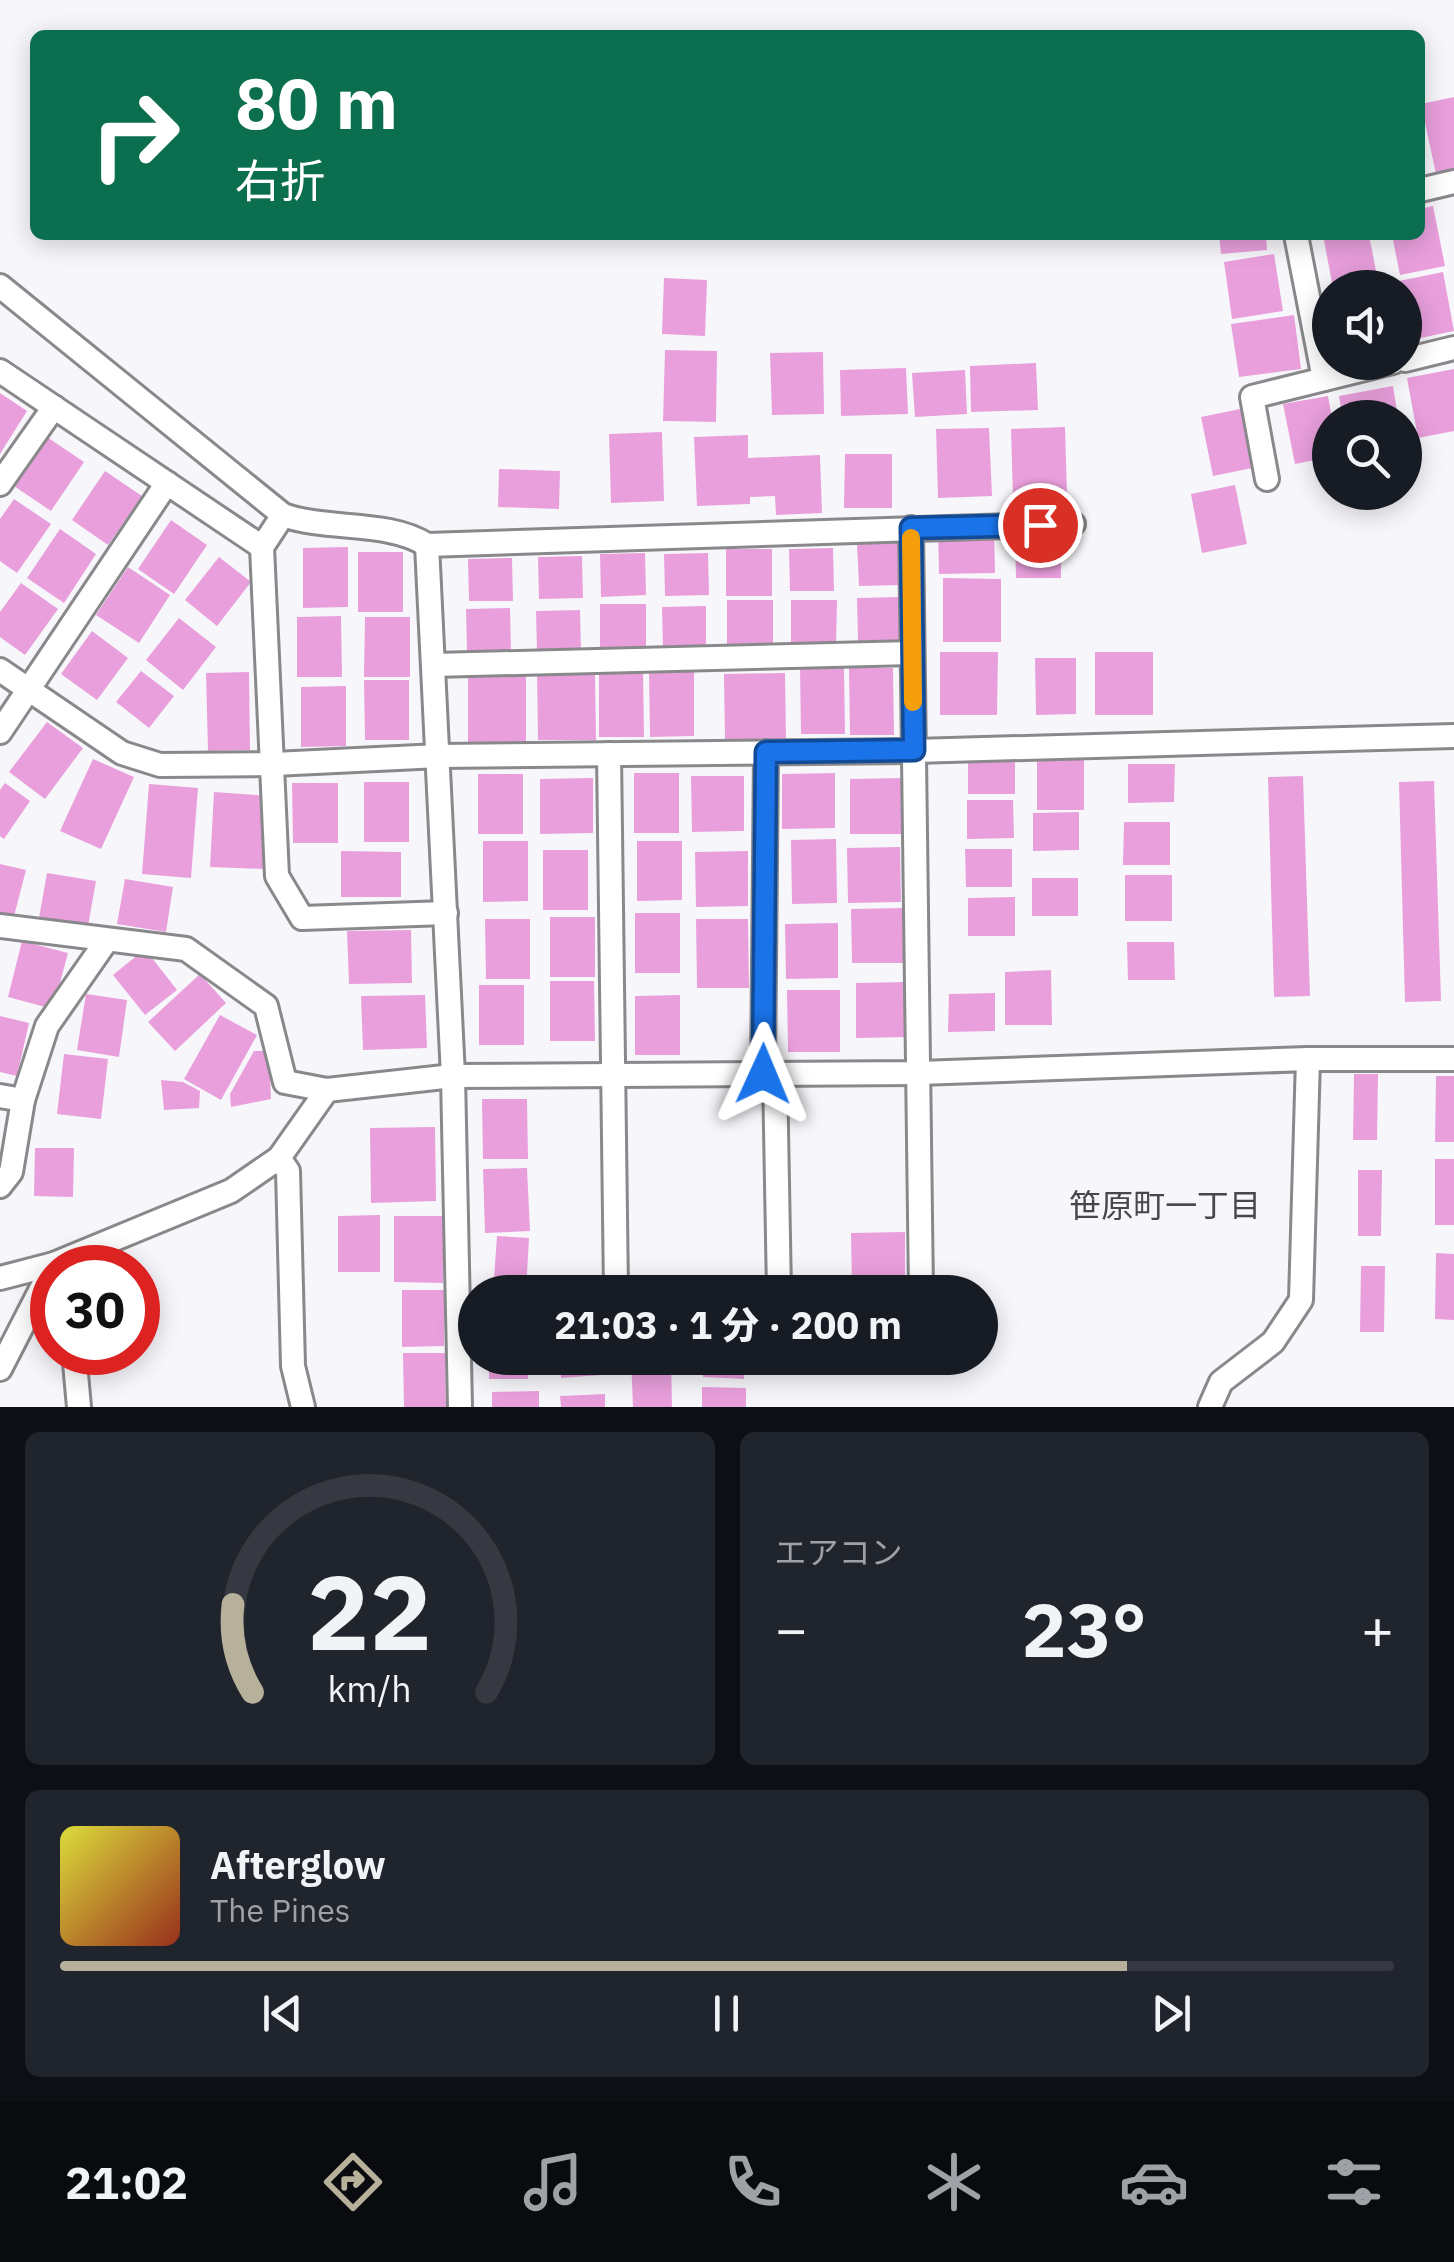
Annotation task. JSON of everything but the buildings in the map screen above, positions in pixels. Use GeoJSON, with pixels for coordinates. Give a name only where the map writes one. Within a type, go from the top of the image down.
{"type":"FeatureCollection","features":[{"type":"Feature","properties":{"kind":"street"},"geometry":{"type":"LineString","coordinates":[[1425,189],[1454,182]]}},
{"type":"Feature","properties":{"kind":"street"},"geometry":{"type":"LineString","coordinates":[[1297,240],[1312,317]]}},
{"type":"Feature","properties":{"kind":"street"},"geometry":{"type":"LineString","coordinates":[[0,286],[283,515],[306,524],[411,535],[427,544],[1073,524]]}},
{"type":"Feature","properties":{"kind":"street"},"geometry":{"type":"LineString","coordinates":[[1422,356],[1454,348]]}},
{"type":"Feature","properties":{"kind":"street"},"geometry":{"type":"LineString","coordinates":[[0,371],[262,548]]}},
{"type":"Feature","properties":{"kind":"street"},"geometry":{"type":"LineString","coordinates":[[1267,479],[1252,397],[1316,380]]}},
{"type":"Feature","properties":{"kind":"street"},"geometry":{"type":"LineString","coordinates":[[0,484],[54,407]]}},
{"type":"Feature","properties":{"kind":"street"},"geometry":{"type":"LineString","coordinates":[[0,732],[167,483]]}},
{"type":"Feature","properties":{"kind":"street"},"geometry":{"type":"LineString","coordinates":[[283,515],[262,548],[277,876],[302,918],[446,913]]}},
{"type":"Feature","properties":{"kind":"street"},"geometry":{"type":"LineString","coordinates":[[911,528],[922,1275]]}},
{"type":"Feature","properties":{"kind":"street"},"geometry":{"type":"LineString","coordinates":[[427,544],[452,1076],[466,1275]]}},
{"type":"Feature","properties":{"kind":"street"},"geometry":{"type":"LineString","coordinates":[[434,665],[912,653]]}},
{"type":"Feature","properties":{"kind":"street"},"geometry":{"type":"LineString","coordinates":[[0,670],[122,753],[160,766],[439,756],[914,750],[1454,736]]}},
{"type":"Feature","properties":{"kind":"street"},"geometry":{"type":"LineString","coordinates":[[766,752],[769,1074],[778,1275]]}},
{"type":"Feature","properties":{"kind":"street"},"geometry":{"type":"LineString","coordinates":[[609,754],[616,1275]]}},
{"type":"Feature","properties":{"kind":"street"},"geometry":{"type":"LineString","coordinates":[[0,926],[186,949],[266,1006],[286,1082],[327,1090],[452,1076],[919,1072],[1308,1059],[1454,1059]]}},
{"type":"Feature","properties":{"kind":"street"},"geometry":{"type":"LineString","coordinates":[[0,1186],[11,1172],[12,1098],[47,1026],[106,940]]}},
{"type":"Feature","properties":{"kind":"street"},"geometry":{"type":"LineString","coordinates":[[1210,1407],[1221,1382],[1273,1342],[1302,1300],[1308,1059]]}},
{"type":"Feature","properties":{"kind":"street"},"geometry":{"type":"LineString","coordinates":[[106,1245],[230,1191],[279,1158],[327,1090]]}},
{"type":"Feature","properties":{"kind":"street"},"geometry":{"type":"LineString","coordinates":[[279,1158],[288,1172],[293,1366],[303,1407]]}},
{"type":"Feature","properties":{"kind":"street"},"geometry":{"type":"LineString","coordinates":[[0,1278],[30,1271]]}},
{"type":"Feature","properties":{"kind":"street"},"geometry":{"type":"LineString","coordinates":[[0,1369],[30,1319]]}},
{"type":"Feature","properties":{"kind":"street"},"geometry":{"type":"LineString","coordinates":[[77,1375],[80,1407]]}},
{"type":"Feature","properties":{"kind":"street"},"geometry":{"type":"LineString","coordinates":[[460,1407],[462,1375]]}},
{"type":"Feature","properties":{"kind":"slow traffic"},"geometry":{"type":"LineString","coordinates":[[911,538],[913,702]]}},
{"type":"Feature","properties":{"kind":"district","name":"笹原町一丁目"},"geometry":{"type":"Point","coordinates":[1165,1205]}},
{"type":"Feature","properties":{"kind":"route"},"geometry":{"type":"LineString","coordinates":[[763,1074],[766,752],[914,750],[911,528],[1040,525]]}}]}
